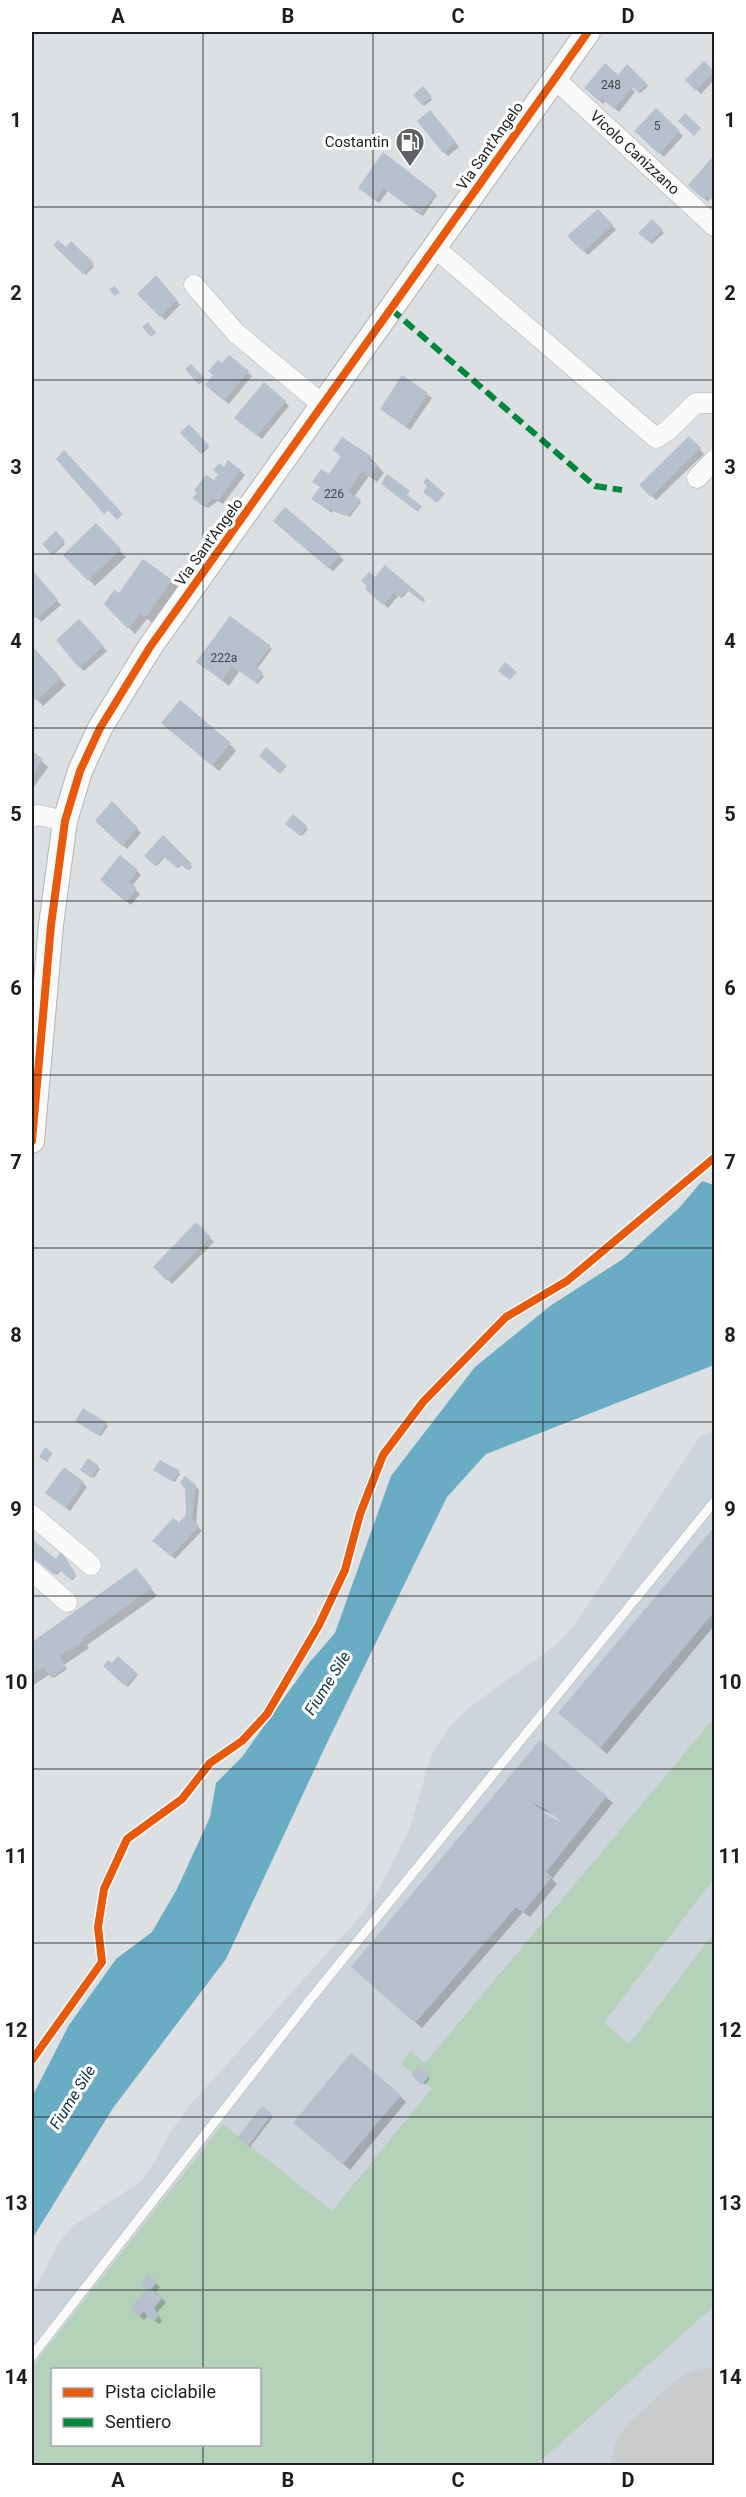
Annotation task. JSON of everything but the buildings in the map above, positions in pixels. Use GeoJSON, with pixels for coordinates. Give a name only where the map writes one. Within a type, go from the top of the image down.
{"type":"FeatureCollection","features":[{"type":"Feature","properties":{"kind":"street","name":"Via Sant'Angelo"},"geometry":{"type":"LineString","coordinates":[[32,1141],[51,925],[65,821],[89,751],[114,703],[322,405],[588,32]]}},
{"type":"Feature","properties":{"kind":"street","name":"Vicolo Canizzano"},"geometry":{"type":"LineString","coordinates":[[554,78],[714,226]]}},
{"type":"Feature","properties":{"kind":"street"},"geometry":{"type":"LineString","coordinates":[[434,248],[656,438],[667,431],[696,403],[714,403]]}},
{"type":"Feature","properties":{"kind":"street"},"geometry":{"type":"LineString","coordinates":[[194,285],[236,333],[322,405]]}},
{"type":"Feature","properties":{"kind":"street"},"geometry":{"type":"LineString","coordinates":[[697,478],[714,460]]}},
{"type":"Feature","properties":{"kind":"street"},"geometry":{"type":"LineString","coordinates":[[32,817],[38,815],[65,821]]}},
{"type":"Feature","properties":{"kind":"street"},"geometry":{"type":"LineString","coordinates":[[32,1515],[91,1564]]}},
{"type":"Feature","properties":{"kind":"street"},"geometry":{"type":"LineString","coordinates":[[32,1571],[68,1602]]}},
{"type":"Feature","properties":{"kind":"lane"},"geometry":{"type":"LineString","coordinates":[[32,2356],[309,2001],[714,1502]]}},
{"type":"Feature","properties":{"kind":"shaded area"},"geometry":{"type":"Polygon","coordinates":[[[714,1431],[714,2465],[32,2466],[32,2294],[60,2241],[73,2226],[140,2182],[190,2105],[358,1919],[377,1892],[409,1831],[432,1753],[450,1726],[470,1707],[553,1647],[573,1627],[701,1435],[714,1431]]]}},
{"type":"Feature","properties":{"kind":"green space"},"geometry":{"type":"Polygon","coordinates":[[[714,1718],[714,1878],[604,2023],[629,2044],[714,1933],[714,2306],[536,2465],[32,2465],[32,2367],[223,2124],[332,2211],[432,2088],[403,2066],[403,2060],[410,2051],[425,2063],[714,1718]]]}},
{"type":"Feature","properties":{"kind":"water","name":"Fiume Sile"},"geometry":{"type":"Polygon","coordinates":[[[702,1181],[714,1185],[714,1365],[486,1454],[447,1497],[325,1747],[226,1959],[113,2108],[32,2239],[32,2097],[69,2025],[116,1959],[152,1932],[177,1889],[210,1817],[216,1783],[242,1757],[309,1663],[335,1633],[391,1476],[475,1367],[550,1306],[623,1259],[679,1208],[702,1181]]]}},
{"type":"Feature","properties":{"kind":"runway"},"geometry":{"type":"LineString","coordinates":[[671,2466],[714,2427]]}},
{"type":"Feature","properties":{"kind":"marked path"},"geometry":{"type":"LineString","coordinates":[[391,309],[595,486],[622,490]]}},
{"type":"Feature","properties":{"kind":"cycle path"},"geometry":{"type":"LineString","coordinates":[[32,1141],[51,925],[65,821],[80,771],[100,728],[150,647],[588,32]]}},
{"type":"Feature","properties":{"kind":"cycle path"},"geometry":{"type":"LineString","coordinates":[[32,2060],[102,1962],[98,1927],[104,1889],[127,1839],[182,1799],[210,1763],[242,1741],[267,1714],[319,1625],[345,1570],[360,1514],[383,1455],[423,1402],[506,1317],[567,1281],[714,1158]]}},
{"type":"Feature","properties":{"kind":"place","name":"Costantin"},"geometry":{"type":"Point","coordinates":[410,168]}}]}
